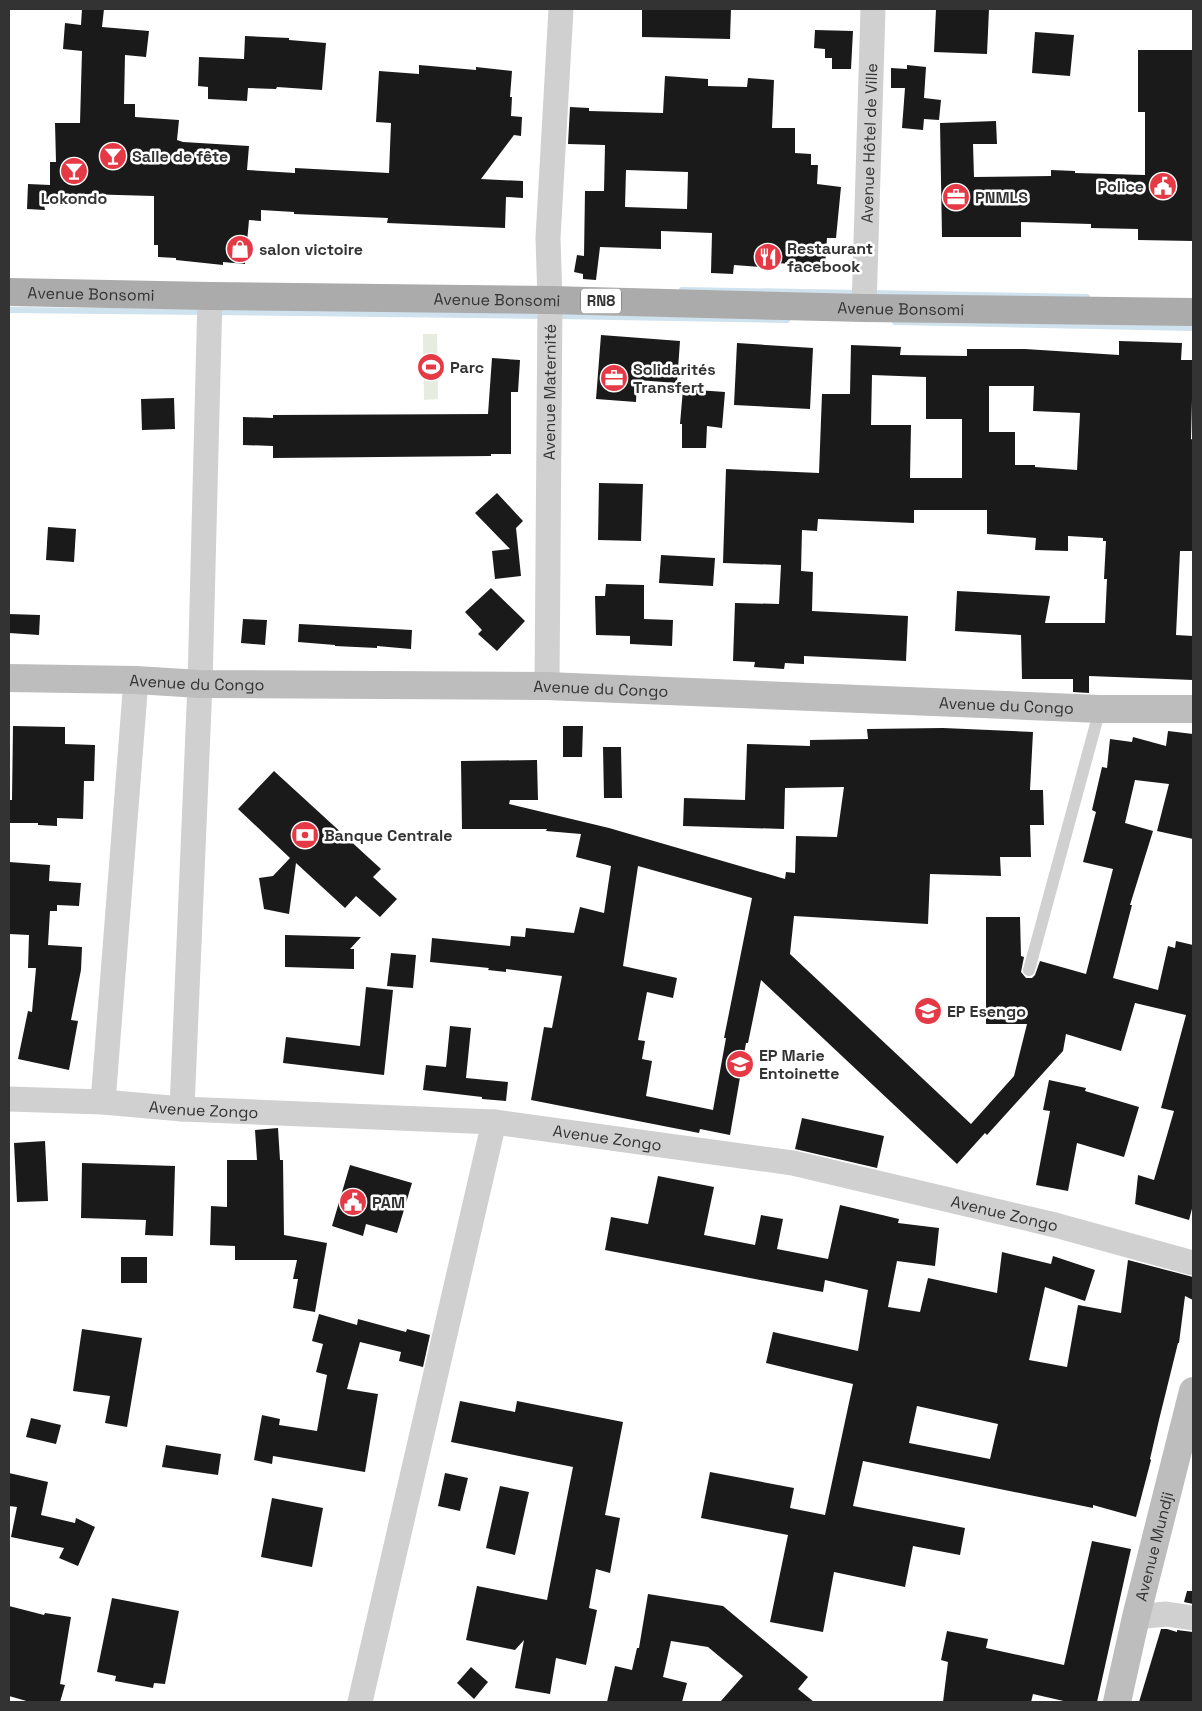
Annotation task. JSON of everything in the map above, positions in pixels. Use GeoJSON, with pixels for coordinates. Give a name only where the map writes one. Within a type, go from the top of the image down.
{"type":"FeatureCollection","features":[{"type":"Feature","properties":{"kind":"main road","name":"Avenue Bonsomi"},"geometry":{"type":"LineString","coordinates":[[9,292],[550,300],[864,308],[1193,312]]}},
{"type":"Feature","properties":{"kind":"street","name":"Avenue Maternité"},"geometry":{"type":"LineString","coordinates":[[547,686],[550,300],[548,238],[560,9]]}},
{"type":"Feature","properties":{"kind":"street","name":"Avenue Hôtel de Ville"},"geometry":{"type":"LineString","coordinates":[[864,308],[872,9]]}},
{"type":"Feature","properties":{"kind":"street"},"geometry":{"type":"LineString","coordinates":[[182,1109],[200,684],[210,296]]}},
{"type":"Feature","properties":{"kind":"street","name":"Avenue du Congo"},"geometry":{"type":"LineString","coordinates":[[9,678],[136,680],[200,684],[547,686],[1100,709],[1193,709]]}},
{"type":"Feature","properties":{"kind":"street"},"geometry":{"type":"LineString","coordinates":[[103,1102],[136,680]]}},
{"type":"Feature","properties":{"kind":"street","name":"Avenue Zongo"},"geometry":{"type":"LineString","coordinates":[[9,1099],[103,1102],[182,1109],[494,1122],[793,1163],[1055,1225],[1193,1262]]}},
{"type":"Feature","properties":{"kind":"street"},"geometry":{"type":"LineString","coordinates":[[360,1702],[494,1122]]}},
{"type":"Feature","properties":{"kind":"street","name":"Avenue Mundji"},"geometry":{"type":"LineString","coordinates":[[1117,1702],[1136,1617],[1193,1391]]}},
{"type":"Feature","properties":{"kind":"street"},"geometry":{"type":"LineString","coordinates":[[1136,1617],[1166,1614],[1193,1618]]}},
{"type":"Feature","properties":{"kind":"lane"},"geometry":{"type":"LineString","coordinates":[[1029,970],[1100,709]]}},
{"type":"Feature","properties":{"kind":"shaded area","name":"Parc"},"geometry":{"type":"Polygon","coordinates":[[[423,334],[437,334],[438,399],[424,400],[423,334]]]}},
{"type":"Feature","properties":{"kind":"building"},"geometry":{"type":"Polygon","coordinates":[[[82,9],[104,9],[102,27],[149,31],[146,57],[125,55],[124,104],[135,104],[135,117],[179,120],[177,140],[183,142],[249,146],[247,170],[295,173],[295,168],[389,173],[391,123],[376,122],[379,71],[419,74],[419,65],[476,70],[476,67],[512,71],[511,116],[522,117],[521,136],[514,135],[481,179],[523,181],[523,198],[506,197],[505,228],[387,223],[388,218],[294,214],[294,212],[261,210],[261,221],[249,220],[245,264],[223,262],[223,265],[158,257],[158,245],[154,245],[154,196],[83,194],[83,206],[44,205],[45,210],[27,209],[28,184],[50,185],[50,162],[56,162],[55,123],[80,123],[82,51],[63,49],[65,23],[81,25],[82,9]]]}},
{"type":"Feature","properties":{"kind":"building"},"geometry":{"type":"Polygon","coordinates":[[[642,9],[731,9],[730,39],[642,37],[642,9]]]}},
{"type":"Feature","properties":{"kind":"building"},"geometry":{"type":"Polygon","coordinates":[[[936,9],[989,9],[987,54],[934,52],[936,9]]]}},
{"type":"Feature","properties":{"kind":"building"},"geometry":{"type":"Polygon","coordinates":[[[815,30],[853,31],[851,69],[832,69],[832,58],[825,58],[825,49],[814,48],[815,30]]]}},
{"type":"Feature","properties":{"kind":"building"},"geometry":{"type":"Polygon","coordinates":[[[1035,32],[1074,35],[1070,76],[1032,73],[1035,32]]]}},
{"type":"Feature","properties":{"kind":"building"},"geometry":{"type":"Polygon","coordinates":[[[245,36],[289,38],[289,40],[326,43],[322,90],[277,87],[276,89],[248,88],[247,101],[208,99],[208,87],[198,86],[199,57],[244,59],[245,36]]]}},
{"type":"Feature","properties":{"kind":"building"},"geometry":{"type":"Polygon","coordinates":[[[1138,50],[1193,50],[1193,241],[1138,240],[1138,229],[1091,228],[1091,224],[1021,222],[1021,237],[942,237],[940,123],[996,121],[997,144],[973,144],[974,177],[1051,176],[1051,170],[1075,171],[1075,173],[1145,175],[1145,112],[1138,112],[1138,50]]]}},
{"type":"Feature","properties":{"kind":"building"},"geometry":{"type":"Polygon","coordinates":[[[907,65],[926,67],[924,98],[941,100],[939,120],[924,119],[923,130],[902,128],[905,88],[891,88],[891,68],[907,69],[907,65]]]}},
{"type":"Feature","properties":{"kind":"building"},"geometry":{"type":"Polygon","coordinates":[[[665,76],[708,79],[708,86],[747,87],[748,78],[774,80],[772,128],[795,128],[795,153],[811,154],[811,165],[818,165],[817,184],[841,187],[836,238],[827,238],[825,266],[776,263],[776,268],[734,265],[733,274],[711,273],[712,233],[661,231],[661,249],[600,247],[596,280],[583,279],[583,274],[574,272],[577,255],[584,256],[585,191],[604,191],[605,145],[568,144],[570,107],[589,108],[589,111],[663,113],[665,76]],[[626,170],[625,207],[687,209],[688,172],[626,170]]]}},
{"type":"Feature","properties":{"kind":"building"},"geometry":{"type":"Polygon","coordinates":[[[601,335],[680,341],[677,383],[637,380],[636,402],[596,399],[601,335]]]}},
{"type":"Feature","properties":{"kind":"building"},"geometry":{"type":"Polygon","coordinates":[[[1119,341],[1182,343],[1181,360],[1193,360],[1191,439],[1193,440],[1192,551],[1180,551],[1176,635],[1193,636],[1193,680],[1089,676],[1089,693],[1073,692],[1073,679],[1022,679],[1021,635],[955,631],[957,591],[1050,596],[1045,623],[1105,623],[1107,579],[1104,579],[1106,541],[1103,541],[1103,538],[1068,536],[1068,551],[1035,550],[1036,538],[987,534],[987,510],[914,510],[914,523],[818,519],[817,531],[802,530],[801,571],[813,572],[812,611],[908,616],[906,661],[804,656],[804,664],[785,663],[784,669],[754,667],[755,662],[733,661],[735,603],[779,604],[781,565],[723,563],[726,469],[819,473],[822,394],[850,394],[851,345],[901,347],[900,355],[967,356],[967,349],[1025,349],[1119,355],[1119,341]],[[872,375],[871,425],[911,425],[910,478],[962,478],[962,419],[926,419],[926,377],[872,375]],[[989,386],[989,432],[1015,432],[1015,465],[1035,465],[1035,467],[1077,470],[1080,413],[1033,411],[1034,386],[989,386]]]}},
{"type":"Feature","properties":{"kind":"building"},"geometry":{"type":"Polygon","coordinates":[[[737,343],[813,348],[810,409],[734,405],[737,343]]]}},
{"type":"Feature","properties":{"kind":"building"},"geometry":{"type":"Polygon","coordinates":[[[492,358],[520,360],[518,392],[511,392],[511,454],[491,454],[491,456],[273,458],[273,446],[243,445],[243,417],[273,418],[273,415],[488,414],[492,358]]]}},
{"type":"Feature","properties":{"kind":"building"},"geometry":{"type":"Polygon","coordinates":[[[683,389],[725,392],[722,428],[707,426],[706,448],[682,448],[682,424],[680,424],[683,389]]]}},
{"type":"Feature","properties":{"kind":"building"},"geometry":{"type":"Polygon","coordinates":[[[174,398],[175,429],[142,430],[141,399],[174,398]]]}},
{"type":"Feature","properties":{"kind":"building"},"geometry":{"type":"Polygon","coordinates":[[[599,483],[643,484],[641,541],[598,540],[599,483]]]}},
{"type":"Feature","properties":{"kind":"building"},"geometry":{"type":"Polygon","coordinates":[[[497,493],[523,521],[516,528],[521,576],[495,579],[492,551],[510,549],[475,513],[497,493]]]}},
{"type":"Feature","properties":{"kind":"building"},"geometry":{"type":"Polygon","coordinates":[[[48,527],[76,529],[74,562],[46,560],[48,527]]]}},
{"type":"Feature","properties":{"kind":"building"},"geometry":{"type":"Polygon","coordinates":[[[661,555],[715,558],[713,586],[659,583],[661,555]]]}},
{"type":"Feature","properties":{"kind":"building"},"geometry":{"type":"Polygon","coordinates":[[[606,584],[644,585],[644,619],[673,620],[672,646],[630,644],[630,636],[596,635],[595,596],[605,596],[606,584]]]}},
{"type":"Feature","properties":{"kind":"building"},"geometry":{"type":"Polygon","coordinates":[[[491,588],[525,621],[497,651],[478,634],[482,630],[465,612],[491,588]]]}},
{"type":"Feature","properties":{"kind":"building"},"geometry":{"type":"Polygon","coordinates":[[[9,614],[40,615],[39,635],[9,633],[9,614]]]}},
{"type":"Feature","properties":{"kind":"building"},"geometry":{"type":"Polygon","coordinates":[[[243,619],[267,620],[265,645],[241,643],[243,619]]]}},
{"type":"Feature","properties":{"kind":"building"},"geometry":{"type":"Polygon","coordinates":[[[299,624],[412,630],[411,649],[377,646],[377,648],[335,646],[298,642],[299,624]]]}},
{"type":"Feature","properties":{"kind":"building"},"geometry":{"type":"Polygon","coordinates":[[[13,726],[65,727],[65,744],[95,745],[94,781],[84,781],[83,819],[57,818],[57,826],[38,825],[38,823],[9,823],[9,800],[12,800],[13,726]]]}},
{"type":"Feature","properties":{"kind":"building"},"geometry":{"type":"Polygon","coordinates":[[[563,726],[583,726],[582,757],[563,757],[563,726]]]}},
{"type":"Feature","properties":{"kind":"building"},"geometry":{"type":"Polygon","coordinates":[[[943,728],[1033,732],[1030,790],[1043,790],[1044,825],[1030,825],[1031,857],[1000,857],[1001,876],[930,874],[928,924],[794,916],[790,954],[971,1124],[1014,1076],[1027,1024],[986,1024],[986,917],[1020,917],[1021,956],[1024,957],[1021,972],[1026,978],[1032,978],[1035,975],[1040,961],[1086,974],[1113,869],[1083,862],[1096,812],[1092,810],[1102,767],[1107,768],[1110,739],[1132,742],[1133,737],[1166,746],[1168,731],[1193,734],[1193,839],[1157,831],[1169,784],[1135,780],[1125,823],[1153,831],[1130,905],[1132,905],[1113,978],[1158,990],[1168,946],[1175,948],[1176,941],[1193,945],[1193,1205],[1189,1220],[1135,1204],[1138,1175],[1154,1180],[1174,1111],[1161,1108],[1186,1015],[1135,1003],[1121,1051],[1066,1034],[1063,1051],[987,1135],[985,1133],[957,1164],[761,980],[748,1043],[746,1043],[730,1135],[700,1129],[699,1133],[531,1100],[544,1027],[552,1028],[562,976],[506,969],[506,972],[488,970],[489,968],[430,962],[432,938],[510,946],[511,936],[525,937],[526,928],[574,933],[580,907],[604,913],[611,866],[576,857],[581,834],[546,831],[547,829],[462,829],[461,761],[537,760],[538,800],[510,800],[509,804],[609,828],[785,879],[786,872],[795,873],[796,836],[837,837],[844,787],[785,788],[784,829],[683,826],[684,798],[745,800],[747,744],[810,746],[810,740],[868,739],[867,729],[943,728]],[[638,866],[623,966],[677,978],[673,998],[647,992],[638,1040],[645,1041],[642,1059],[652,1061],[646,1096],[713,1110],[726,1038],[724,1038],[752,898],[638,866]]]}},
{"type":"Feature","properties":{"kind":"building"},"geometry":{"type":"Polygon","coordinates":[[[603,747],[621,747],[622,798],[604,798],[603,747]]]}},
{"type":"Feature","properties":{"kind":"building"},"geometry":{"type":"Polygon","coordinates":[[[274,771],[381,869],[373,877],[397,899],[380,917],[356,896],[345,908],[296,863],[289,914],[264,909],[259,878],[273,876],[290,858],[238,809],[274,771]]]}},
{"type":"Feature","properties":{"kind":"building"},"geometry":{"type":"Polygon","coordinates":[[[9,862],[50,865],[49,881],[81,883],[79,906],[57,905],[57,911],[50,911],[48,945],[82,947],[81,970],[71,1020],[78,1021],[69,1070],[18,1059],[28,1011],[32,1012],[36,968],[28,968],[29,935],[9,934],[9,862]]]}},
{"type":"Feature","properties":{"kind":"building"},"geometry":{"type":"Polygon","coordinates":[[[285,935],[361,937],[350,949],[354,949],[354,969],[285,967],[285,935]]]}},
{"type":"Feature","properties":{"kind":"building"},"geometry":{"type":"Polygon","coordinates":[[[391,953],[416,955],[413,988],[387,986],[391,953]]]}},
{"type":"Feature","properties":{"kind":"building"},"geometry":{"type":"Polygon","coordinates":[[[366,987],[393,990],[384,1075],[283,1063],[286,1037],[360,1046],[366,987]]]}},
{"type":"Feature","properties":{"kind":"building"},"geometry":{"type":"Polygon","coordinates":[[[450,1026],[471,1028],[466,1078],[508,1082],[506,1101],[423,1090],[426,1065],[446,1067],[450,1026]]]}},
{"type":"Feature","properties":{"kind":"building"},"geometry":{"type":"Polygon","coordinates":[[[1049,1080],[1086,1088],[1085,1091],[1139,1107],[1124,1157],[1077,1143],[1068,1191],[1036,1185],[1050,1111],[1043,1110],[1049,1080]]]}},
{"type":"Feature","properties":{"kind":"building"},"geometry":{"type":"Polygon","coordinates":[[[802,1118],[884,1136],[877,1168],[795,1149],[802,1118]]]}},
{"type":"Feature","properties":{"kind":"building"},"geometry":{"type":"Polygon","coordinates":[[[278,1128],[280,1160],[283,1160],[284,1235],[327,1243],[315,1312],[293,1308],[298,1279],[293,1279],[297,1260],[235,1260],[235,1246],[210,1245],[211,1206],[227,1207],[227,1160],[257,1160],[255,1130],[278,1128]]]}},
{"type":"Feature","properties":{"kind":"building"},"geometry":{"type":"Polygon","coordinates":[[[45,1141],[48,1201],[17,1202],[14,1143],[45,1141]]]}},
{"type":"Feature","properties":{"kind":"building"},"geometry":{"type":"Polygon","coordinates":[[[82,1163],[175,1166],[173,1236],[145,1235],[146,1220],[81,1218],[82,1163]]]}},
{"type":"Feature","properties":{"kind":"building"},"geometry":{"type":"Polygon","coordinates":[[[350,1165],[412,1183],[397,1233],[366,1224],[363,1236],[332,1226],[350,1165]]]}},
{"type":"Feature","properties":{"kind":"building"},"geometry":{"type":"Polygon","coordinates":[[[658,1176],[714,1187],[704,1235],[755,1245],[761,1215],[783,1219],[777,1249],[828,1259],[840,1205],[899,1219],[898,1223],[939,1228],[935,1266],[897,1261],[888,1307],[920,1312],[928,1278],[997,1293],[1002,1252],[1051,1264],[1053,1256],[1095,1270],[1085,1301],[1045,1287],[1029,1360],[1067,1367],[1078,1305],[1121,1313],[1128,1260],[1193,1277],[1193,1300],[1185,1296],[1179,1343],[1136,1517],[1093,1505],[1093,1508],[863,1461],[853,1506],[965,1528],[960,1555],[913,1546],[905,1587],[834,1572],[823,1632],[770,1622],[788,1535],[701,1518],[710,1472],[794,1488],[790,1508],[825,1515],[853,1384],[766,1363],[773,1332],[858,1351],[868,1290],[825,1280],[823,1292],[605,1250],[611,1217],[648,1224],[658,1176]],[[917,1406],[909,1443],[990,1459],[998,1424],[917,1406]]]}},
{"type":"Feature","properties":{"kind":"building"},"geometry":{"type":"Polygon","coordinates":[[[121,1257],[147,1257],[147,1283],[121,1283],[121,1257]]]}},
{"type":"Feature","properties":{"kind":"building"},"geometry":{"type":"Polygon","coordinates":[[[319,1314],[357,1325],[358,1319],[406,1332],[407,1329],[430,1335],[423,1367],[399,1361],[401,1352],[360,1342],[347,1389],[378,1394],[365,1472],[273,1456],[272,1464],[254,1460],[262,1415],[280,1419],[279,1425],[317,1431],[327,1375],[316,1372],[323,1344],[312,1341],[319,1314]]]}},
{"type":"Feature","properties":{"kind":"building"},"geometry":{"type":"Polygon","coordinates":[[[82,1329],[142,1338],[127,1427],[105,1423],[110,1396],[73,1391],[82,1329]]]}},
{"type":"Feature","properties":{"kind":"building"},"geometry":{"type":"Polygon","coordinates":[[[460,1401],[515,1412],[517,1401],[623,1422],[605,1515],[620,1518],[610,1573],[596,1569],[589,1608],[597,1610],[586,1665],[556,1658],[550,1694],[515,1688],[524,1640],[515,1650],[466,1640],[477,1586],[547,1600],[573,1467],[451,1442],[460,1401]]]}},
{"type":"Feature","properties":{"kind":"building"},"geometry":{"type":"Polygon","coordinates":[[[31,1418],[61,1425],[56,1444],[26,1437],[31,1418]]]}},
{"type":"Feature","properties":{"kind":"building"},"geometry":{"type":"Polygon","coordinates":[[[166,1445],[221,1454],[218,1475],[162,1467],[166,1445]]]}},
{"type":"Feature","properties":{"kind":"building"},"geometry":{"type":"Polygon","coordinates":[[[9,1473],[48,1482],[41,1515],[75,1523],[76,1518],[95,1527],[78,1566],[59,1558],[64,1548],[11,1537],[17,1507],[9,1506],[9,1473]]]}},
{"type":"Feature","properties":{"kind":"building"},"geometry":{"type":"Polygon","coordinates":[[[445,1473],[468,1478],[460,1511],[438,1506],[445,1473]]]}},
{"type":"Feature","properties":{"kind":"building"},"geometry":{"type":"Polygon","coordinates":[[[500,1486],[529,1492],[515,1555],[486,1548],[500,1486]]]}},
{"type":"Feature","properties":{"kind":"building"},"geometry":{"type":"Polygon","coordinates":[[[272,1498],[323,1508],[312,1567],[261,1557],[272,1498]]]}},
{"type":"Feature","properties":{"kind":"building"},"geometry":{"type":"Polygon","coordinates":[[[1092,1541],[1131,1549],[1097,1702],[1068,1702],[1033,1694],[1031,1702],[943,1702],[948,1662],[941,1660],[947,1631],[988,1639],[986,1648],[1064,1665],[1092,1541]]]}},
{"type":"Feature","properties":{"kind":"building"},"geometry":{"type":"Polygon","coordinates":[[[1187,1591],[1193,1591],[1193,1604],[1184,1602],[1187,1591]]]}},
{"type":"Feature","properties":{"kind":"building"},"geometry":{"type":"Polygon","coordinates":[[[648,1594],[723,1606],[808,1677],[798,1689],[814,1702],[720,1702],[743,1676],[708,1647],[671,1641],[663,1677],[687,1683],[682,1702],[607,1702],[615,1666],[632,1670],[637,1648],[639,1648],[648,1594]]]}},
{"type":"Feature","properties":{"kind":"building"},"geometry":{"type":"Polygon","coordinates":[[[112,1598],[179,1611],[165,1684],[154,1683],[153,1688],[115,1681],[116,1676],[97,1672],[112,1598]]]}},
{"type":"Feature","properties":{"kind":"building"},"geometry":{"type":"Polygon","coordinates":[[[9,1606],[44,1615],[45,1613],[71,1617],[60,1684],[65,1685],[60,1702],[30,1702],[9,1696],[9,1606]]]}},
{"type":"Feature","properties":{"kind":"building"},"geometry":{"type":"Polygon","coordinates":[[[1161,1629],[1193,1632],[1193,1702],[1139,1702],[1161,1629]]]}},
{"type":"Feature","properties":{"kind":"building"},"geometry":{"type":"Polygon","coordinates":[[[471,1667],[488,1682],[474,1699],[457,1683],[471,1667]]]}},
{"type":"Feature","properties":{"kind":"waterway"},"geometry":{"type":"LineString","coordinates":[[682,290],[860,293]]}},
{"type":"Feature","properties":{"kind":"waterway"},"geometry":{"type":"LineString","coordinates":[[870,293],[1087,297]]}},
{"type":"Feature","properties":{"kind":"waterway"},"geometry":{"type":"LineString","coordinates":[[9,310],[205,312]]}},
{"type":"Feature","properties":{"kind":"waterway"},"geometry":{"type":"LineString","coordinates":[[215,312],[545,316]]}},
{"type":"Feature","properties":{"kind":"waterway"},"geometry":{"type":"LineString","coordinates":[[555,316],[787,320]]}},
{"type":"Feature","properties":{"kind":"waterway"},"geometry":{"type":"LineString","coordinates":[[895,322],[1193,328]]}},
{"type":"Feature","properties":{"kind":"place","name":"Salle de fête"},"geometry":{"type":"Point","coordinates":[113,156]}},
{"type":"Feature","properties":{"kind":"place","name":"Lokondo"},"geometry":{"type":"Point","coordinates":[74,171]}},
{"type":"Feature","properties":{"kind":"place","name":"Police"},"geometry":{"type":"Point","coordinates":[1163,186]}},
{"type":"Feature","properties":{"kind":"place","name":"PNMLS"},"geometry":{"type":"Point","coordinates":[956,197]}},
{"type":"Feature","properties":{"kind":"place","name":"salon victoire"},"geometry":{"type":"Point","coordinates":[240,249]}},
{"type":"Feature","properties":{"kind":"place","name":"Restaurant facebook"},"geometry":{"type":"Point","coordinates":[768,257]}},
{"type":"Feature","properties":{"kind":"place","name":"Parc"},"geometry":{"type":"Point","coordinates":[431,367]}},
{"type":"Feature","properties":{"kind":"place","name":"Solidarités Transfert"},"geometry":{"type":"Point","coordinates":[614,378]}},
{"type":"Feature","properties":{"kind":"place","name":"Banque Centrale"},"geometry":{"type":"Point","coordinates":[305,835]}},
{"type":"Feature","properties":{"kind":"place","name":"EP Esengo"},"geometry":{"type":"Point","coordinates":[928,1011]}},
{"type":"Feature","properties":{"kind":"place","name":"EP Marie Entoinette"},"geometry":{"type":"Point","coordinates":[740,1064]}},
{"type":"Feature","properties":{"kind":"place","name":"PAM"},"geometry":{"type":"Point","coordinates":[353,1202]}}]}
